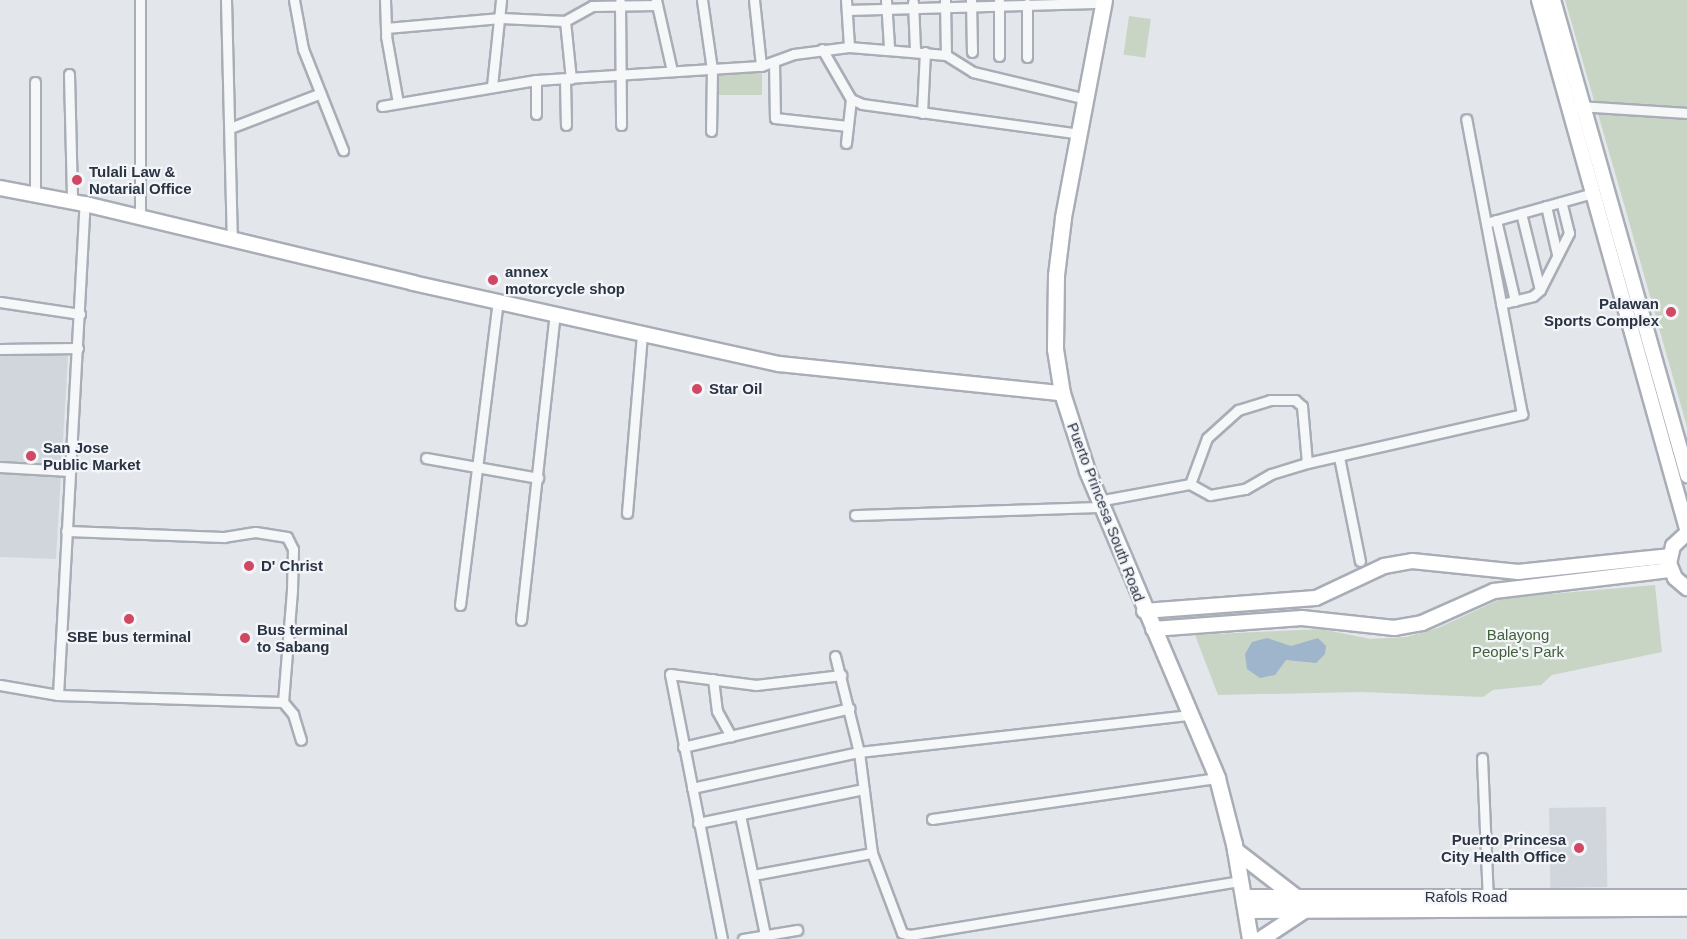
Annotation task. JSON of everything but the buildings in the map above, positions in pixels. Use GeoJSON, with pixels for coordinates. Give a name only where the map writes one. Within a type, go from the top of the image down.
{"type":"FeatureCollection","features":[{"type":"Feature","properties":{"kind":"main road","name":"Puerto Princesa South Road"},"geometry":{"type":"LineString","coordinates":[[1104,2],[1056,275],[1055,349],[1062,393],[1099,504],[1217,778],[1235,850],[1250,939]]}},
{"type":"Feature","properties":{"kind":"main road"},"geometry":{"type":"LineString","coordinates":[[1235,850],[1300,904],[1260,939]]}},
{"type":"Feature","properties":{"kind":"street"},"geometry":{"type":"LineString","coordinates":[[140,0],[140,217]]}},
{"type":"Feature","properties":{"kind":"street"},"geometry":{"type":"LineString","coordinates":[[226,0],[232,238]]}},
{"type":"Feature","properties":{"kind":"street"},"geometry":{"type":"LineString","coordinates":[[294,0],[303,49],[343,150]]}},
{"type":"Feature","properties":{"kind":"street"},"geometry":{"type":"LineString","coordinates":[[385,0],[386,28],[398,103]]}},
{"type":"Feature","properties":{"kind":"street"},"geometry":{"type":"LineString","coordinates":[[492,86],[501,18],[501,0]]}},
{"type":"Feature","properties":{"kind":"street"},"geometry":{"type":"LineString","coordinates":[[702,0],[712,69],[711,131]]}},
{"type":"Feature","properties":{"kind":"street"},"geometry":{"type":"LineString","coordinates":[[754,0],[760,66]]}},
{"type":"Feature","properties":{"kind":"street"},"geometry":{"type":"LineString","coordinates":[[1539,0],[1687,529]]}},
{"type":"Feature","properties":{"kind":"street"},"geometry":{"type":"LineString","coordinates":[[1553,0],[1687,475]]}},
{"type":"Feature","properties":{"kind":"street"},"geometry":{"type":"LineString","coordinates":[[386,28],[501,18],[565,21],[592,6],[657,2],[672,71]]}},
{"type":"Feature","properties":{"kind":"street"},"geometry":{"type":"LineString","coordinates":[[849,47],[847,5],[945,2],[1104,2]]}},
{"type":"Feature","properties":{"kind":"street"},"geometry":{"type":"LineString","coordinates":[[945,2],[946,55]]}},
{"type":"Feature","properties":{"kind":"street"},"geometry":{"type":"LineString","coordinates":[[971,2],[972,52]]}},
{"type":"Feature","properties":{"kind":"street"},"geometry":{"type":"LineString","coordinates":[[999,2],[999,56]]}},
{"type":"Feature","properties":{"kind":"street"},"geometry":{"type":"LineString","coordinates":[[620,3],[621,125]]}},
{"type":"Feature","properties":{"kind":"street"},"geometry":{"type":"LineString","coordinates":[[914,3],[920,51],[922,113]]}},
{"type":"Feature","properties":{"kind":"street"},"geometry":{"type":"LineString","coordinates":[[1027,57],[1030,3]]}},
{"type":"Feature","properties":{"kind":"street"},"geometry":{"type":"LineString","coordinates":[[887,4],[889,47]]}},
{"type":"Feature","properties":{"kind":"street"},"geometry":{"type":"LineString","coordinates":[[565,21],[568,79],[566,125]]}},
{"type":"Feature","properties":{"kind":"street"},"geometry":{"type":"LineString","coordinates":[[382,106],[536,80],[760,66],[822,49],[849,47],[889,47],[946,55],[981,75],[1086,99]]}},
{"type":"Feature","properties":{"kind":"street"},"geometry":{"type":"LineString","coordinates":[[822,49],[851,99],[846,143]]}},
{"type":"Feature","properties":{"kind":"street"},"geometry":{"type":"LineString","coordinates":[[774,62],[775,118],[848,126]]}},
{"type":"Feature","properties":{"kind":"street"},"geometry":{"type":"LineString","coordinates":[[58,695],[80,314],[79,202],[69,74]]}},
{"type":"Feature","properties":{"kind":"street"},"geometry":{"type":"LineString","coordinates":[[536,80],[536,114]]}},
{"type":"Feature","properties":{"kind":"street"},"geometry":{"type":"LineString","coordinates":[[35,82],[35,195]]}},
{"type":"Feature","properties":{"kind":"street"},"geometry":{"type":"LineString","coordinates":[[230,128],[321,93]]}},
{"type":"Feature","properties":{"kind":"street"},"geometry":{"type":"LineString","coordinates":[[851,99],[874,107],[1080,134]]}},
{"type":"Feature","properties":{"kind":"street"},"geometry":{"type":"LineString","coordinates":[[1568,107],[1687,113]]}},
{"type":"Feature","properties":{"kind":"street"},"geometry":{"type":"LineString","coordinates":[[855,515],[1099,504],[1191,484],[1210,495],[1245,489],[1271,474],[1307,463],[1522,414],[1466,119]]}},
{"type":"Feature","properties":{"kind":"street"},"geometry":{"type":"LineString","coordinates":[[0,188],[79,202],[498,302],[779,363],[1062,393]]}},
{"type":"Feature","properties":{"kind":"street"},"geometry":{"type":"LineString","coordinates":[[1486,223],[1593,193]]}},
{"type":"Feature","properties":{"kind":"street"},"geometry":{"type":"LineString","coordinates":[[1501,304],[1515,301],[1540,290],[1569,233],[1561,202]]}},
{"type":"Feature","properties":{"kind":"street"},"geometry":{"type":"LineString","coordinates":[[1546,206],[1557,254]]}},
{"type":"Feature","properties":{"kind":"street"},"geometry":{"type":"LineString","coordinates":[[1521,213],[1540,290]]}},
{"type":"Feature","properties":{"kind":"street"},"geometry":{"type":"LineString","coordinates":[[1496,220],[1515,301]]}},
{"type":"Feature","properties":{"kind":"street"},"geometry":{"type":"LineString","coordinates":[[0,302],[80,314]]}},
{"type":"Feature","properties":{"kind":"street"},"geometry":{"type":"LineString","coordinates":[[460,605],[498,302]]}},
{"type":"Feature","properties":{"kind":"street"},"geometry":{"type":"LineString","coordinates":[[521,620],[555,314]]}},
{"type":"Feature","properties":{"kind":"street"},"geometry":{"type":"LineString","coordinates":[[627,513],[642,334]]}},
{"type":"Feature","properties":{"kind":"street"},"geometry":{"type":"LineString","coordinates":[[0,349],[78,348]]}},
{"type":"Feature","properties":{"kind":"street"},"geometry":{"type":"LineString","coordinates":[[1191,484],[1207,438],[1238,410],[1270,400],[1295,400],[1302,406],[1307,463]]}},
{"type":"Feature","properties":{"kind":"street"},"geometry":{"type":"LineString","coordinates":[[1339,457],[1360,561]]}},
{"type":"Feature","properties":{"kind":"street"},"geometry":{"type":"LineString","coordinates":[[426,458],[538,478]]}},
{"type":"Feature","properties":{"kind":"street"},"geometry":{"type":"LineString","coordinates":[[0,467],[70,471]]}},
{"type":"Feature","properties":{"kind":"street"},"geometry":{"type":"LineString","coordinates":[[66,531],[224,537],[255,532],[287,537],[293,549],[292,591],[283,702],[296,720],[301,740]]}},
{"type":"Feature","properties":{"kind":"street"},"geometry":{"type":"LineString","coordinates":[[1687,533],[1673,546],[1669,556],[1671,570],[1687,588]]}},
{"type":"Feature","properties":{"kind":"street"},"geometry":{"type":"LineString","coordinates":[[1144,611],[1296,601],[1327,595],[1384,566],[1412,561],[1518,572],[1669,556]]}},
{"type":"Feature","properties":{"kind":"street"},"geometry":{"type":"LineString","coordinates":[[1153,629],[1302,618],[1394,628],[1422,622],[1494,591],[1671,570]]}},
{"type":"Feature","properties":{"kind":"street"},"geometry":{"type":"LineString","coordinates":[[1491,571],[1496,581],[1494,591]]}},
{"type":"Feature","properties":{"kind":"street"},"geometry":{"type":"LineString","coordinates":[[1327,595],[1324,608],[1328,621]]}},
{"type":"Feature","properties":{"kind":"street"},"geometry":{"type":"LineString","coordinates":[[835,656],[850,708],[859,752],[872,853],[900,930],[910,935],[1241,881]]}},
{"type":"Feature","properties":{"kind":"street"},"geometry":{"type":"LineString","coordinates":[[722,939],[670,674],[765,685],[841,675]]}},
{"type":"Feature","properties":{"kind":"street"},"geometry":{"type":"LineString","coordinates":[[713,679],[717,711],[731,736]]}},
{"type":"Feature","properties":{"kind":"street"},"geometry":{"type":"LineString","coordinates":[[0,685],[58,695],[283,702]]}},
{"type":"Feature","properties":{"kind":"street"},"geometry":{"type":"LineString","coordinates":[[683,747],[850,708]]}},
{"type":"Feature","properties":{"kind":"street"},"geometry":{"type":"LineString","coordinates":[[692,788],[859,752],[1190,715]]}},
{"type":"Feature","properties":{"kind":"street"},"geometry":{"type":"LineString","coordinates":[[1482,758],[1488,903]]}},
{"type":"Feature","properties":{"kind":"street"},"geometry":{"type":"LineString","coordinates":[[932,819],[1217,778]]}},
{"type":"Feature","properties":{"kind":"street"},"geometry":{"type":"LineString","coordinates":[[698,823],[864,789]]}},
{"type":"Feature","properties":{"kind":"street"},"geometry":{"type":"LineString","coordinates":[[740,815],[765,934]]}},
{"type":"Feature","properties":{"kind":"street"},"geometry":{"type":"LineString","coordinates":[[753,875],[872,853]]}},
{"type":"Feature","properties":{"kind":"street","name":"Rafols Road"},"geometry":{"type":"LineString","coordinates":[[1245,904],[1488,903],[1687,897]]}},
{"type":"Feature","properties":{"kind":"street","name":"Rafols Road"},"geometry":{"type":"LineString","coordinates":[[1488,903],[1687,909]]}},
{"type":"Feature","properties":{"kind":"street"},"geometry":{"type":"LineString","coordinates":[[743,939],[797,930]]}},
{"type":"Feature","properties":{"kind":"shaded area","name":"San Jose Public Market"},"geometry":{"type":"Polygon","coordinates":[[[0,355],[68,355],[56,559],[0,557],[0,355]]]}},
{"type":"Feature","properties":{"kind":"shaded area","name":"Puerto Princesa City Health Office"},"geometry":{"type":"Polygon","coordinates":[[[1606,807],[1607,887],[1550,888],[1549,808],[1606,807]]]}},
{"type":"Feature","properties":{"kind":"green space","name":"Palawan Sports Complex"},"geometry":{"type":"Polygon","coordinates":[[[1565,0],[1687,0],[1687,427],[1622,197],[1565,0]]]}},
{"type":"Feature","properties":{"kind":"green space"},"geometry":{"type":"Polygon","coordinates":[[[1129,16],[1151,19],[1145,58],[1124,55],[1129,16]]]}},
{"type":"Feature","properties":{"kind":"green space"},"geometry":{"type":"Polygon","coordinates":[[[715,72],[762,72],[762,95],[715,95],[715,72]]]}},
{"type":"Feature","properties":{"kind":"green space","name":"Balayong People's Park"},"geometry":{"type":"Polygon","coordinates":[[[1655,585],[1662,652],[1552,675],[1541,685],[1493,690],[1483,697],[1361,692],[1218,695],[1195,635],[1321,629],[1370,639],[1406,637],[1438,628],[1503,598],[1655,585]]]}},
{"type":"Feature","properties":{"kind":"water"},"geometry":{"type":"Polygon","coordinates":[[[1267,638],[1291,646],[1318,638],[1326,646],[1325,654],[1316,663],[1286,660],[1275,675],[1260,678],[1247,669],[1245,654],[1252,642],[1267,638]]]}},
{"type":"Feature","properties":{"kind":"place","name":"Tulali Law & Notarial Office"},"geometry":{"type":"Point","coordinates":[77,180]}},
{"type":"Feature","properties":{"kind":"place","name":"annex motorcycle shop"},"geometry":{"type":"Point","coordinates":[493,280]}},
{"type":"Feature","properties":{"kind":"place","name":"Palawan Sports Complex"},"geometry":{"type":"Point","coordinates":[1671,312]}},
{"type":"Feature","properties":{"kind":"place","name":"Star Oil"},"geometry":{"type":"Point","coordinates":[697,389]}},
{"type":"Feature","properties":{"kind":"place","name":"San Jose Public Market"},"geometry":{"type":"Point","coordinates":[31,456]}},
{"type":"Feature","properties":{"kind":"place","name":"D' Christ"},"geometry":{"type":"Point","coordinates":[249,566]}},
{"type":"Feature","properties":{"kind":"place","name":"SBE bus terminal"},"geometry":{"type":"Point","coordinates":[129,619]}},
{"type":"Feature","properties":{"kind":"place","name":"Bus terminal to Sabang"},"geometry":{"type":"Point","coordinates":[245,638]}},
{"type":"Feature","properties":{"kind":"place","name":"Puerto Princesa City Health Office"},"geometry":{"type":"Point","coordinates":[1579,848]}}]}
